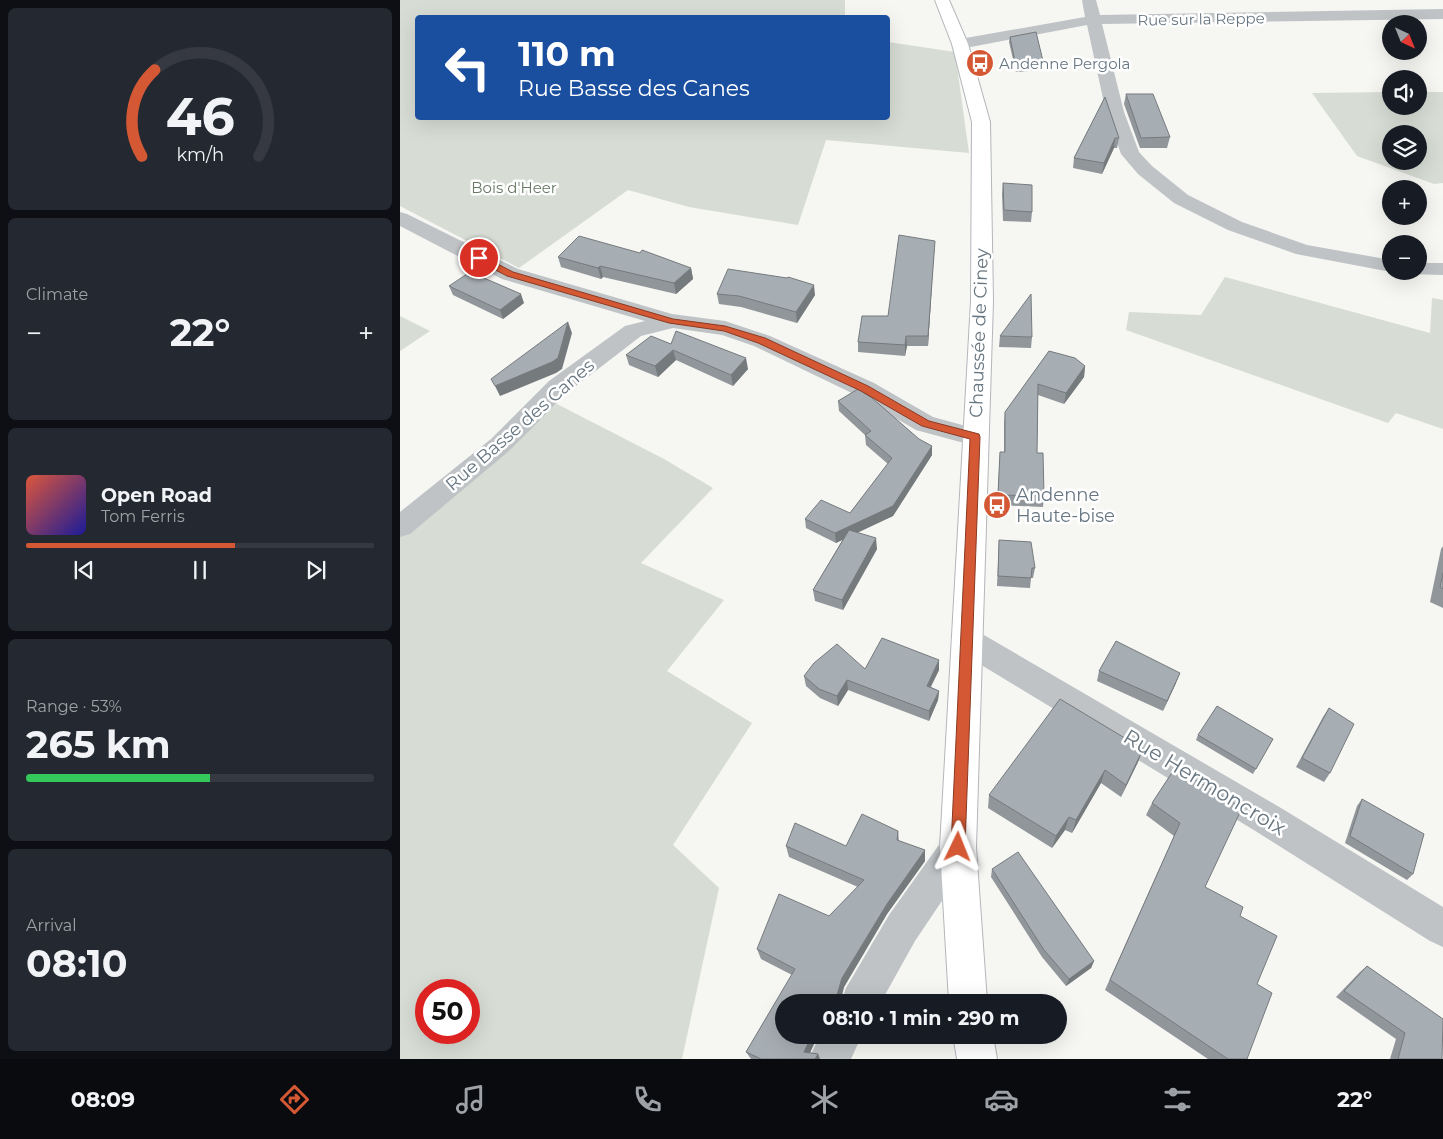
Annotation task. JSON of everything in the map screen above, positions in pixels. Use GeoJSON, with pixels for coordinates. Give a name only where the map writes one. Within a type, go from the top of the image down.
{"type":"FeatureCollection","features":[{"type":"Feature","properties":{"kind":"main road","name":"Chaussée de Ciney"},"geometry":{"type":"LineString","coordinates":[[942,0],[960,44],[981,122],[982,301],[958,847],[967,994]]}},
{"type":"Feature","properties":{"kind":"main road"},"geometry":{"type":"LineString","coordinates":[[974,1044],[977,1059]]}},
{"type":"Feature","properties":{"kind":"street"},"geometry":{"type":"LineString","coordinates":[[1089,0],[1092,20],[1115,112],[1130,154],[1145,170],[1182,199],[1202,211],[1269,239],[1338,258],[1382,265]]}},
{"type":"Feature","properties":{"kind":"street","name":"Rue sur la Reppe"},"geometry":{"type":"LineString","coordinates":[[960,44],[1092,20],[1443,14]]}},
{"type":"Feature","properties":{"kind":"street","name":"Rue Basse des Canes"},"geometry":{"type":"LineString","coordinates":[[400,218],[510,274],[673,321],[725,328],[762,341],[865,389],[925,424],[975,437]]}},
{"type":"Feature","properties":{"kind":"street"},"geometry":{"type":"LineString","coordinates":[[1427,269],[1443,269]]}},
{"type":"Feature","properties":{"kind":"street","name":"Rue Basse des Canes"},"geometry":{"type":"LineString","coordinates":[[400,527],[500,445],[558,387],[625,336],[633,331],[673,321]]}},
{"type":"Feature","properties":{"kind":"street","name":"Rue Hermoncroix"},"geometry":{"type":"LineString","coordinates":[[966,640],[1269,820],[1443,928]]}},
{"type":"Feature","properties":{"kind":"street"},"geometry":{"type":"LineString","coordinates":[[865,994],[902,928],[958,847]]}},
{"type":"Feature","properties":{"kind":"street"},"geometry":{"type":"LineString","coordinates":[[829,1059],[837,1044]]}},
{"type":"Feature","properties":{"kind":"green space","name":"Bois d'Heer"},"geometry":{"type":"Polygon","coordinates":[[[400,0],[845,0],[845,15],[415,15],[415,120],[890,120],[890,42],[955,52],[969,153],[826,140],[798,225],[689,207],[628,190],[519,268],[400,206],[400,0]]]}},
{"type":"Feature","properties":{"kind":"green space"},"geometry":{"type":"Polygon","coordinates":[[[1382,92],[1382,115],[1427,115],[1427,92],[1443,92],[1443,183],[1434,184],[1396,170],[1427,170],[1427,125],[1382,125],[1382,165],[1357,156],[1312,93],[1382,92]]]}},
{"type":"Feature","properties":{"kind":"green space"},"geometry":{"type":"Polygon","coordinates":[[[1225,277],[1430,333],[1432,298],[1443,300],[1443,429],[1396,413],[1388,423],[1126,330],[1129,312],[1201,315],[1225,277]]]}},
{"type":"Feature","properties":{"kind":"green space"},"geometry":{"type":"Polygon","coordinates":[[[400,316],[430,331],[400,351],[400,316]]]}},
{"type":"Feature","properties":{"kind":"green space"},"geometry":{"type":"Polygon","coordinates":[[[557,404],[664,459],[713,488],[641,563],[724,600],[667,671],[752,723],[673,845],[719,888],[682,1059],[400,1059],[400,533],[557,404]]]}},
{"type":"Feature","properties":{"kind":"building"},"geometry":{"type":"Polygon","coordinates":[[[1036,32],[1044,65],[1016,67],[1010,37],[1036,32]]]}},
{"type":"Feature","properties":{"kind":"building"},"geometry":{"type":"Polygon","coordinates":[[[1126,94],[1153,94],[1170,137],[1141,138],[1126,94]]]}},
{"type":"Feature","properties":{"kind":"building"},"geometry":{"type":"Polygon","coordinates":[[[1105,97],[1119,138],[1115,138],[1104,163],[1074,158],[1105,97]]]}},
{"type":"Feature","properties":{"kind":"building"},"geometry":{"type":"Polygon","coordinates":[[[1003,183],[1032,185],[1032,212],[1004,210],[1003,183]]]}},
{"type":"Feature","properties":{"kind":"building"},"geometry":{"type":"Polygon","coordinates":[[[899,235],[935,241],[928,336],[906,336],[905,345],[858,342],[862,316],[888,316],[899,235]]]}},
{"type":"Feature","properties":{"kind":"building"},"geometry":{"type":"Polygon","coordinates":[[[579,236],[640,253],[642,250],[691,268],[674,283],[600,266],[598,268],[558,257],[579,236]]]}},
{"type":"Feature","properties":{"kind":"building"},"geometry":{"type":"Polygon","coordinates":[[[728,269],[788,277],[814,285],[796,312],[739,296],[717,294],[728,269]]]}},
{"type":"Feature","properties":{"kind":"building"},"geometry":{"type":"Polygon","coordinates":[[[470,272],[521,294],[500,310],[449,286],[470,272]]]}},
{"type":"Feature","properties":{"kind":"building"},"geometry":{"type":"Polygon","coordinates":[[[1031,294],[1032,337],[1000,336],[1031,294]]]}},
{"type":"Feature","properties":{"kind":"building"},"geometry":{"type":"Polygon","coordinates":[[[568,322],[558,358],[495,386],[491,379],[568,322]]]}},
{"type":"Feature","properties":{"kind":"building"},"geometry":{"type":"Polygon","coordinates":[[[676,331],[746,358],[731,375],[673,350],[655,366],[626,355],[651,336],[671,344],[676,331]]]}},
{"type":"Feature","properties":{"kind":"building"},"geometry":{"type":"Polygon","coordinates":[[[1049,351],[1075,358],[1085,366],[1066,393],[1038,384],[1037,453],[1043,453],[1044,496],[998,495],[1000,452],[1005,452],[1005,412],[1049,351]]]}},
{"type":"Feature","properties":{"kind":"building"},"geometry":{"type":"Polygon","coordinates":[[[858,389],[872,398],[919,439],[932,446],[893,506],[835,533],[805,519],[821,500],[850,513],[892,458],[865,435],[871,431],[838,401],[858,389]]]}},
{"type":"Feature","properties":{"kind":"building"},"geometry":{"type":"Polygon","coordinates":[[[849,530],[876,538],[842,600],[813,590],[849,530]]]}},
{"type":"Feature","properties":{"kind":"building"},"geometry":{"type":"Polygon","coordinates":[[[999,540],[1031,542],[1035,568],[1032,568],[1031,578],[998,576],[999,540]]]}},
{"type":"Feature","properties":{"kind":"building"},"geometry":{"type":"Polygon","coordinates":[[[1443,573],[1443,589],[1440,587],[1443,573]]]}},
{"type":"Feature","properties":{"kind":"building"},"geometry":{"type":"Polygon","coordinates":[[[882,638],[939,660],[927,686],[939,691],[929,711],[847,680],[837,696],[819,689],[804,676],[814,663],[837,644],[865,669],[882,638]]]}},
{"type":"Feature","properties":{"kind":"building"},"geometry":{"type":"Polygon","coordinates":[[[1116,641],[1180,673],[1167,701],[1099,671],[1116,641]]]}},
{"type":"Feature","properties":{"kind":"building"},"geometry":{"type":"Polygon","coordinates":[[[1060,699],[1143,749],[1126,785],[1105,770],[1076,820],[1069,817],[1056,836],[989,795],[1060,699]]]}},
{"type":"Feature","properties":{"kind":"building"},"geometry":{"type":"Polygon","coordinates":[[[1217,706],[1273,739],[1256,769],[1198,735],[1217,706]]]}},
{"type":"Feature","properties":{"kind":"building"},"geometry":{"type":"Polygon","coordinates":[[[1329,708],[1354,724],[1330,773],[1302,758],[1329,708]]]}},
{"type":"Feature","properties":{"kind":"building"},"geometry":{"type":"Polygon","coordinates":[[[1175,768],[1242,808],[1205,887],[1243,907],[1240,916],[1277,936],[1257,984],[1272,993],[1247,1059],[1228,1059],[1110,980],[1180,823],[1152,803],[1175,768]]]}},
{"type":"Feature","properties":{"kind":"building"},"geometry":{"type":"Polygon","coordinates":[[[1362,799],[1424,834],[1413,874],[1350,836],[1362,799]]]}},
{"type":"Feature","properties":{"kind":"building"},"geometry":{"type":"Polygon","coordinates":[[[862,814],[898,831],[897,840],[925,850],[887,904],[842,978],[837,994],[780,994],[795,969],[757,949],[779,894],[829,916],[864,880],[786,846],[795,823],[846,846],[862,814]]]}},
{"type":"Feature","properties":{"kind":"building"},"geometry":{"type":"Polygon","coordinates":[[[1018,852],[1094,961],[1069,979],[1044,950],[992,869],[1018,852]]]}},
{"type":"Feature","properties":{"kind":"building"},"geometry":{"type":"Polygon","coordinates":[[[1367,966],[1443,1019],[1442,1059],[1398,1059],[1405,1033],[1344,991],[1367,966]]]}},
{"type":"Feature","properties":{"kind":"building"},"geometry":{"type":"Polygon","coordinates":[[[775,1003],[775,1044],[808,1044],[804,1052],[818,1054],[815,1059],[761,1059],[746,1052],[775,1003]]]}},
{"type":"Feature","properties":{"kind":"place","name":"Andenne Pergola"},"geometry":{"type":"Point","coordinates":[980,63]}},
{"type":"Feature","properties":{"kind":"place","name":"Andenne Haute-bise"},"geometry":{"type":"Point","coordinates":[997,505]}},
{"type":"Feature","properties":{"kind":"route"},"geometry":{"type":"LineString","coordinates":[[479,258],[510,274],[673,321],[725,328],[762,341],[865,389],[925,424],[975,437],[958,847]]}}]}
